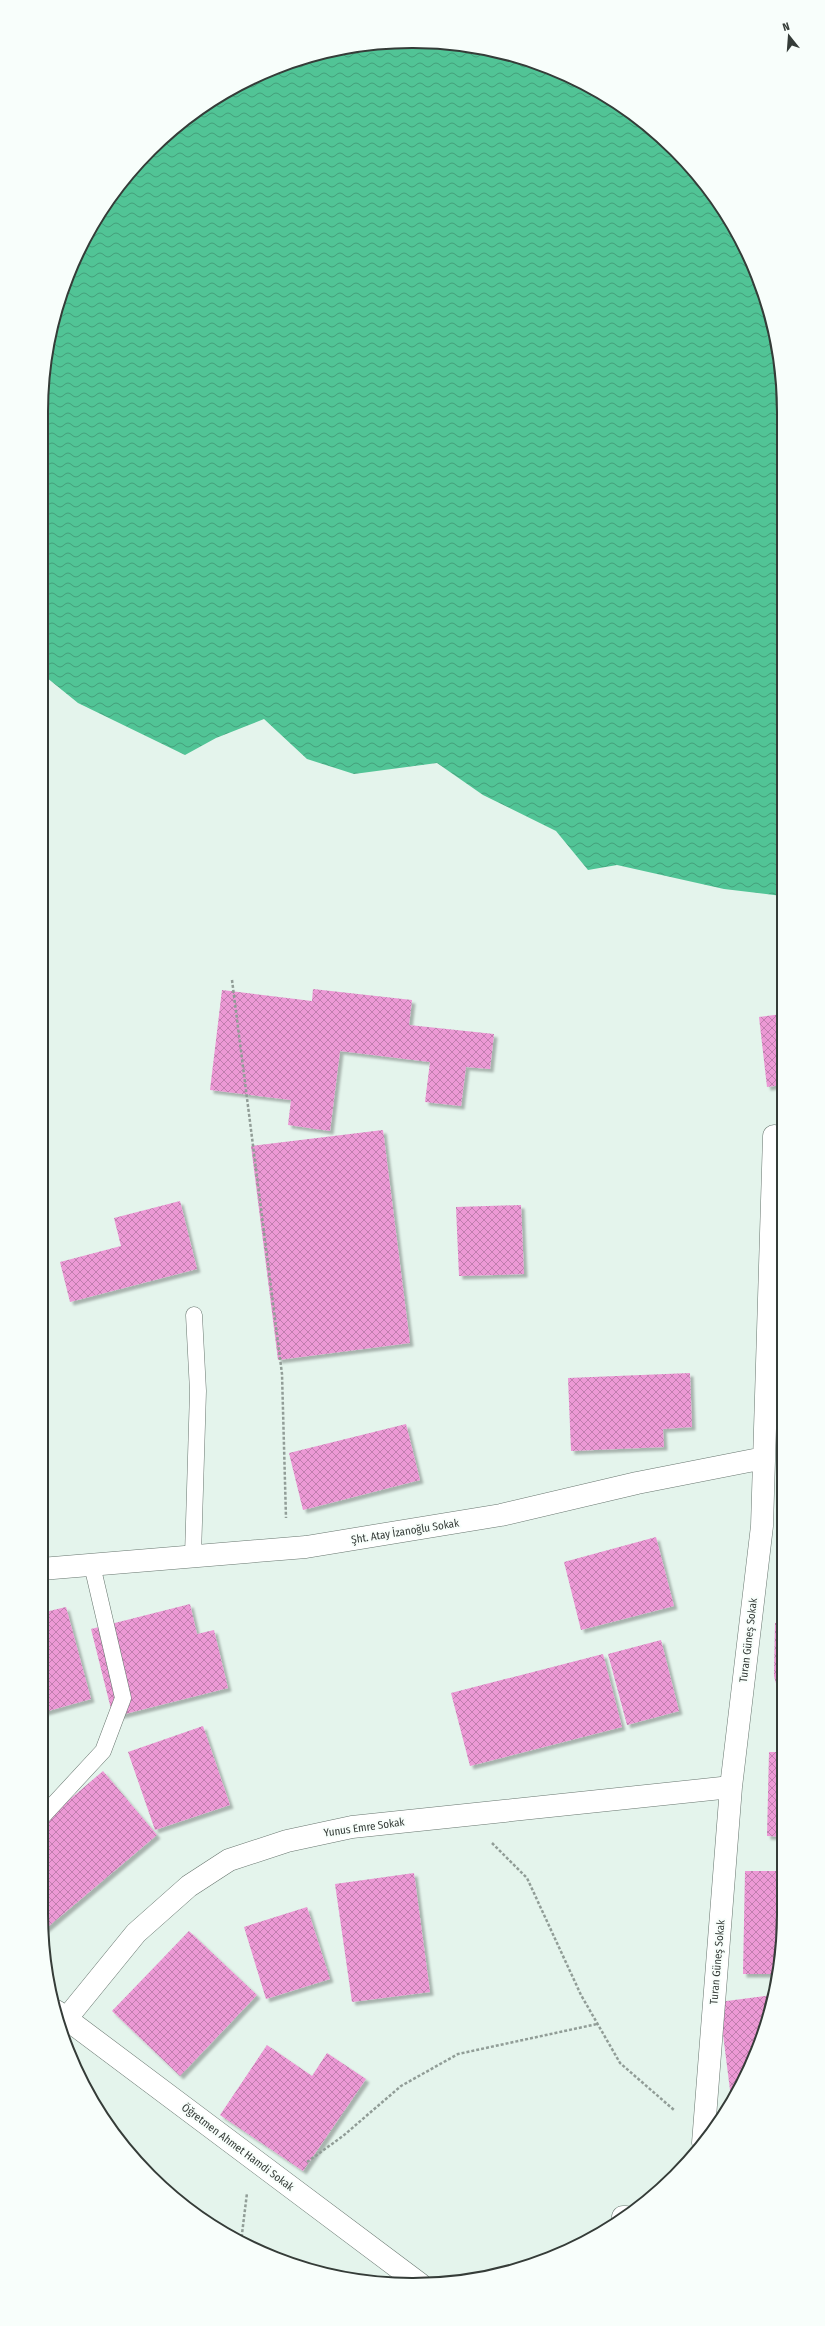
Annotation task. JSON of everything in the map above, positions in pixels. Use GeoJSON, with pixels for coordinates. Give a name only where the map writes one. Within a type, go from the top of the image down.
{"type":"FeatureCollection","features":[{"type":"Feature","properties":{"kind":"street","name":"Turan Güneş Sokak"},"geometry":{"type":"LineString","coordinates":[[703,2133],[731,1787],[762,1526],[774,1136]]}},
{"type":"Feature","properties":{"kind":"street","name":"Şht. Atay İzanoğlu Sokak"},"geometry":{"type":"LineString","coordinates":[[48,1568],[193,1555],[287,1549],[501,1515],[637,1483],[764,1458]]}},
{"type":"Feature","properties":{"kind":"street","name":"Yunus Emre Sokak"},"geometry":{"type":"LineString","coordinates":[[62,2014],[136,1933],[189,1886],[229,1860],[287,1841],[352,1827],[731,1787]]}},
{"type":"Feature","properties":{"kind":"street","name":"Öğretmen Ahmet Hamdi Sokak"},"geometry":{"type":"LineString","coordinates":[[62,2016],[412,2278]]}},
{"type":"Feature","properties":{"kind":"lane"},"geometry":{"type":"LineString","coordinates":[[193,1555],[198,1391],[194,1315]]}},
{"type":"Feature","properties":{"kind":"lane"},"geometry":{"type":"LineString","coordinates":[[48,1810],[103,1750],[123,1698],[92,1565]]}},
{"type":"Feature","properties":{"kind":"path"},"geometry":{"type":"LineString","coordinates":[[232,980],[282,1374],[287,1549]]}},
{"type":"Feature","properties":{"kind":"path"},"geometry":{"type":"LineString","coordinates":[[464,1815],[527,1878],[581,1995],[620,2064],[701,2136]]}},
{"type":"Feature","properties":{"kind":"path"},"geometry":{"type":"LineString","coordinates":[[282,2180],[343,2136],[401,2086],[458,2054],[598,2024]]}},
{"type":"Feature","properties":{"kind":"path"},"geometry":{"type":"LineString","coordinates":[[241,2235],[252,2158]]}},
{"type":"Feature","properties":{"kind":"water"},"geometry":{"type":"Polygon","coordinates":[[[412,48],[436,49],[460,51],[507,60],[530,67],[574,86],[615,109],[634,123],[653,138],[687,172],[716,210],[739,251],[749,273],[765,318],[774,365],[777,412],[777,895],[724,889],[617,865],[588,870],[556,831],[483,795],[437,763],[354,774],[307,759],[264,719],[216,738],[185,755],[78,703],[48,679],[48,412],[51,365],[60,318],[67,295],[97,230],[109,210],[138,172],[172,138],[210,109],[230,97],[295,67],[318,60],[365,51],[412,48]]]}},
{"type":"Feature","properties":{"kind":"building"},"geometry":{"type":"Polygon","coordinates":[[[313,989],[412,1000],[409,1025],[494,1034],[490,1069],[466,1067],[461,1106],[425,1102],[430,1062],[340,1051],[330,1131],[288,1125],[291,1100],[210,1090],[222,990],[312,1001],[313,989]]]}},
{"type":"Feature","properties":{"kind":"building"},"geometry":{"type":"Polygon","coordinates":[[[777,1015],[777,1086],[767,1087],[759,1017],[777,1015]]]}},
{"type":"Feature","properties":{"kind":"building"},"geometry":{"type":"Polygon","coordinates":[[[383,1130],[410,1343],[278,1360],[251,1146],[383,1130]]]}},
{"type":"Feature","properties":{"kind":"building"},"geometry":{"type":"Polygon","coordinates":[[[180,1201],[197,1269],[70,1302],[60,1262],[121,1246],[114,1218],[180,1201]]]}},
{"type":"Feature","properties":{"kind":"building"},"geometry":{"type":"Polygon","coordinates":[[[521,1205],[524,1274],[459,1276],[456,1207],[521,1205]]]}},
{"type":"Feature","properties":{"kind":"building"},"geometry":{"type":"Polygon","coordinates":[[[690,1373],[692,1427],[663,1429],[664,1447],[571,1451],[568,1378],[690,1373]]]}},
{"type":"Feature","properties":{"kind":"building"},"geometry":{"type":"Polygon","coordinates":[[[406,1424],[420,1480],[303,1510],[289,1453],[406,1424]]]}},
{"type":"Feature","properties":{"kind":"building"},"geometry":{"type":"Polygon","coordinates":[[[656,1537],[674,1606],[581,1630],[564,1562],[656,1537]]]}},
{"type":"Feature","properties":{"kind":"building"},"geometry":{"type":"Polygon","coordinates":[[[190,1604],[197,1634],[214,1630],[228,1688],[113,1717],[91,1629],[190,1604]]]}},
{"type":"Feature","properties":{"kind":"building"},"geometry":{"type":"Polygon","coordinates":[[[66,1607],[91,1699],[48,1711],[48,1611],[66,1607]]]}},
{"type":"Feature","properties":{"kind":"building"},"geometry":{"type":"Polygon","coordinates":[[[777,1622],[777,1687],[774,1676],[775,1623],[777,1622]]]}},
{"type":"Feature","properties":{"kind":"building"},"geometry":{"type":"Polygon","coordinates":[[[661,1640],[679,1711],[627,1725],[608,1654],[661,1640]]]}},
{"type":"Feature","properties":{"kind":"building"},"geometry":{"type":"Polygon","coordinates":[[[603,1654],[622,1727],[470,1766],[451,1693],[603,1654]]]}},
{"type":"Feature","properties":{"kind":"building"},"geometry":{"type":"Polygon","coordinates":[[[203,1726],[230,1805],[155,1830],[128,1752],[203,1726]]]}},
{"type":"Feature","properties":{"kind":"building"},"geometry":{"type":"Polygon","coordinates":[[[769,1752],[777,1752],[777,1837],[767,1836],[769,1752]]]}},
{"type":"Feature","properties":{"kind":"building"},"geometry":{"type":"Polygon","coordinates":[[[103,1771],[157,1835],[49,1926],[48,1818],[103,1771]]]}},
{"type":"Feature","properties":{"kind":"building"},"geometry":{"type":"Polygon","coordinates":[[[745,1871],[777,1871],[776,1937],[772,1974],[743,1974],[745,1871]]]}},
{"type":"Feature","properties":{"kind":"building"},"geometry":{"type":"Polygon","coordinates":[[[414,1873],[430,1992],[352,2002],[335,1884],[414,1873]]]}},
{"type":"Feature","properties":{"kind":"building"},"geometry":{"type":"Polygon","coordinates":[[[307,1907],[330,1979],[266,1999],[244,1927],[307,1907]]]}},
{"type":"Feature","properties":{"kind":"building"},"geometry":{"type":"Polygon","coordinates":[[[189,1931],[257,1995],[180,2076],[112,2011],[189,1931]]]}},
{"type":"Feature","properties":{"kind":"building"},"geometry":{"type":"Polygon","coordinates":[[[768,1996],[758,2031],[730,2092],[719,2002],[768,1996]]]}},
{"type":"Feature","properties":{"kind":"building"},"geometry":{"type":"Polygon","coordinates":[[[267,2045],[312,2076],[327,2053],[366,2079],[303,2171],[220,2115],[267,2045]]]}}]}
